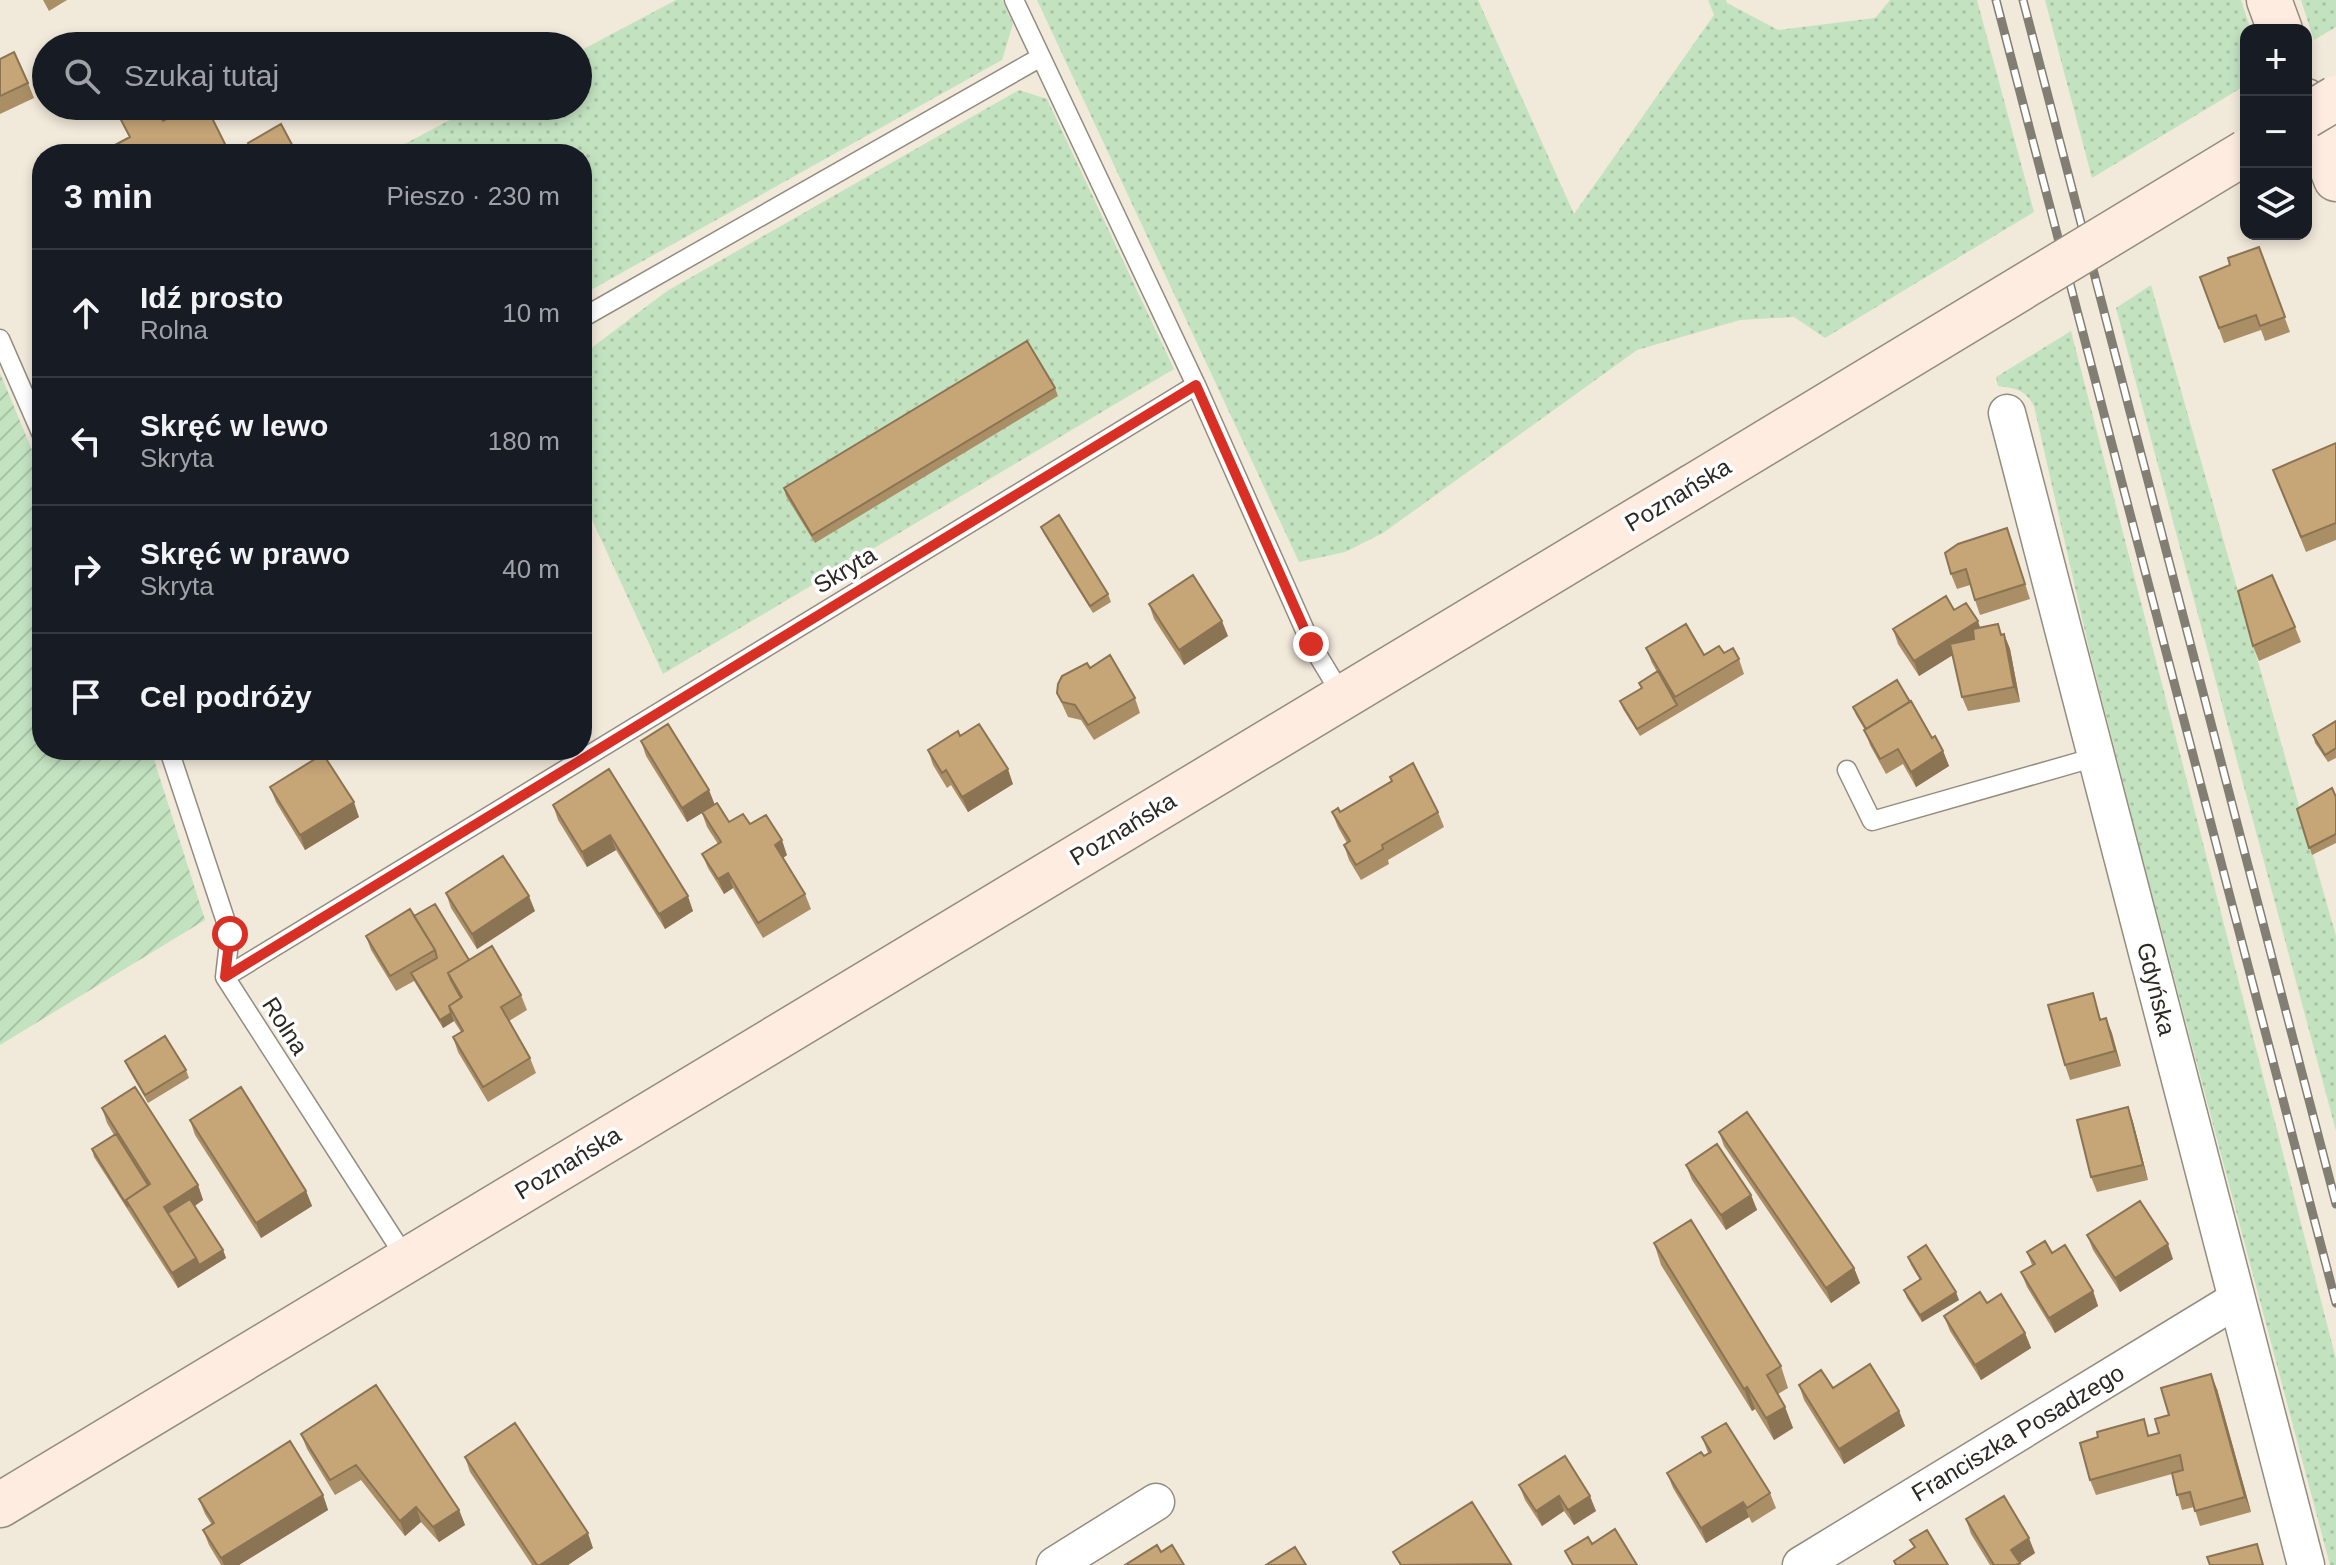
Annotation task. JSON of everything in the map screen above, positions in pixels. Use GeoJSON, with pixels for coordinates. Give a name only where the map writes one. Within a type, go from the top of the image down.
{"type":"FeatureCollection","features":[{"type":"Feature","properties":{"kind":"main road"},"geometry":{"type":"LineString","coordinates":[[2269,0],[2278,24]]}},
{"type":"Feature","properties":{"kind":"main road"},"geometry":{"type":"LineString","coordinates":[[2312,112],[2336,98]]}},
{"type":"Feature","properties":{"kind":"main road"},"geometry":{"type":"LineString","coordinates":[[2312,117],[2336,179]]}},
{"type":"Feature","properties":{"kind":"main road","name":"Poznańska"},"geometry":{"type":"LineString","coordinates":[[0,1505],[2240,156]]}},
{"type":"Feature","properties":{"kind":"street","name":"Gdyńska"},"geometry":{"type":"LineString","coordinates":[[2007,413],[2306,1565]]}},
{"type":"Feature","properties":{"kind":"street","name":"Franciszka Posadzego"},"geometry":{"type":"LineString","coordinates":[[1801,1565],[2236,1300]]}},
{"type":"Feature","properties":{"kind":"street"},"geometry":{"type":"LineString","coordinates":[[1055,1565],[1156,1502]]}},
{"type":"Feature","properties":{"kind":"lane"},"geometry":{"type":"LineString","coordinates":[[1014,0],[1196,385],[1311,644],[1343,697]]}},
{"type":"Feature","properties":{"kind":"lane"},"geometry":{"type":"LineString","coordinates":[[592,312],[1041,57]]}},
{"type":"Feature","properties":{"kind":"lane"},"geometry":{"type":"LineString","coordinates":[[0,339],[32,412]]}},
{"type":"Feature","properties":{"kind":"lane","name":"Skryta"},"geometry":{"type":"LineString","coordinates":[[592,753],[1196,385]]}},
{"type":"Feature","properties":{"kind":"lane"},"geometry":{"type":"LineString","coordinates":[[1847,770],[1872,821],[2096,757]]}},
{"type":"Feature","properties":{"kind":"lane"},"geometry":{"type":"LineString","coordinates":[[172,760],[230,934],[225,977]]}},
{"type":"Feature","properties":{"kind":"lane","name":"Skryta"},"geometry":{"type":"LineString","coordinates":[[225,977],[581,760]]}},
{"type":"Feature","properties":{"kind":"lane","name":"Rolna"},"geometry":{"type":"LineString","coordinates":[[225,977],[407,1260]]}},
{"type":"Feature","properties":{"kind":"green space"},"geometry":{"type":"Polygon","coordinates":[[[676,0],[1002,0],[1013,24],[1002,60],[592,289],[592,144],[405,144],[450,120],[592,120],[592,45],[676,0]]]}},
{"type":"Feature","properties":{"kind":"green space"},"geometry":{"type":"Polygon","coordinates":[[[1037,0],[1478,0],[1574,214],[1714,15],[1708,0],[1726,0],[1778,30],[1875,18],[1890,0],[1977,0],[2034,212],[1825,338],[1794,317],[1740,320],[1637,350],[1383,533],[1345,552],[1299,562],[1037,0]]]}},
{"type":"Feature","properties":{"kind":"green space"},"geometry":{"type":"Polygon","coordinates":[[[2045,0],[2241,0],[2249,24],[2240,24],[2240,89],[2092,178],[2045,0]]]}},
{"type":"Feature","properties":{"kind":"green space"},"geometry":{"type":"Polygon","coordinates":[[[2301,0],[2336,0],[2336,27],[2314,40],[2312,24],[2309,24],[2301,0]]]}},
{"type":"Feature","properties":{"kind":"green space"},"geometry":{"type":"Polygon","coordinates":[[[1019,90],[1047,99],[1174,369],[663,674],[592,520],[592,347],[667,291],[1019,90]]]}},
{"type":"Feature","properties":{"kind":"green space"},"geometry":{"type":"Polygon","coordinates":[[[2151,285],[2336,936],[2336,1131],[2116,308],[2151,285]]]}},
{"type":"Feature","properties":{"kind":"green space"},"geometry":{"type":"Polygon","coordinates":[[[2071,331],[2336,1359],[2336,1565],[2330,1565],[2145,868],[2089,649],[2034,406],[2019,391],[1998,386],[1996,377],[2071,331]]]}},
{"type":"Feature","properties":{"kind":"green space"},"geometry":{"type":"Polygon","coordinates":[[[0,373],[32,450],[32,760],[154,760],[205,920],[0,1045],[0,373]]]}},
{"type":"Feature","properties":{"kind":"building"},"geometry":{"type":"Polygon","coordinates":[[[14,52],[28,83],[0,96],[0,59],[14,52]]]}},
{"type":"Feature","properties":{"kind":"building"},"geometry":{"type":"Polygon","coordinates":[[[121,120],[213,120],[225,144],[117,144],[130,137],[121,120]]]}},
{"type":"Feature","properties":{"kind":"building"},"geometry":{"type":"Polygon","coordinates":[[[281,124],[292,144],[249,144],[281,124]]]}},
{"type":"Feature","properties":{"kind":"building"},"geometry":{"type":"Polygon","coordinates":[[[2259,247],[2285,317],[2260,326],[2256,315],[2219,328],[2200,277],[2230,265],[2228,258],[2259,247]]]}},
{"type":"Feature","properties":{"kind":"building"},"geometry":{"type":"Polygon","coordinates":[[[1027,341],[1055,388],[812,535],[784,488],[1027,341]]]}},
{"type":"Feature","properties":{"kind":"building"},"geometry":{"type":"Polygon","coordinates":[[[2336,443],[2336,523],[2301,537],[2273,470],[2336,443]]]}},
{"type":"Feature","properties":{"kind":"building"},"geometry":{"type":"Polygon","coordinates":[[[1059,515],[1108,594],[1090,606],[1041,527],[1059,515]]]}},
{"type":"Feature","properties":{"kind":"building"},"geometry":{"type":"Polygon","coordinates":[[[2007,528],[2025,584],[1975,600],[1966,569],[1951,574],[1945,553],[1958,544],[2007,528]]]}},
{"type":"Feature","properties":{"kind":"building"},"geometry":{"type":"Polygon","coordinates":[[[1193,575],[1222,621],[1179,650],[1149,604],[1193,575]]]}},
{"type":"Feature","properties":{"kind":"building"},"geometry":{"type":"Polygon","coordinates":[[[2272,575],[2295,627],[2253,646],[2238,591],[2272,575]]]}},
{"type":"Feature","properties":{"kind":"building"},"geometry":{"type":"Polygon","coordinates":[[[1946,596],[1954,610],[1966,603],[1978,621],[1914,661],[1893,629],[1946,596]]]}},
{"type":"Feature","properties":{"kind":"building"},"geometry":{"type":"Polygon","coordinates":[[[1686,624],[1704,655],[1719,646],[1724,653],[1733,648],[1739,659],[1675,697],[1646,648],[1686,624]]]}},
{"type":"Feature","properties":{"kind":"building"},"geometry":{"type":"Polygon","coordinates":[[[1998,624],[2001,635],[2004,634],[2014,687],[1962,697],[1950,644],[1974,639],[1973,629],[1998,624]]]}},
{"type":"Feature","properties":{"kind":"building"},"geometry":{"type":"Polygon","coordinates":[[[1110,655],[1135,698],[1088,725],[1075,705],[1062,702],[1057,693],[1058,684],[1062,676],[1087,663],[1090,668],[1110,655]]]}},
{"type":"Feature","properties":{"kind":"building"},"geometry":{"type":"Polygon","coordinates":[[[1658,671],[1677,705],[1637,729],[1620,701],[1642,688],[1639,683],[1658,671]]]}},
{"type":"Feature","properties":{"kind":"building"},"geometry":{"type":"Polygon","coordinates":[[[1897,680],[1910,702],[1866,729],[1853,707],[1897,680]]]}},
{"type":"Feature","properties":{"kind":"building"},"geometry":{"type":"Polygon","coordinates":[[[1911,701],[1943,751],[1911,772],[1898,749],[1880,759],[1864,730],[1911,701]]]}},
{"type":"Feature","properties":{"kind":"building"},"geometry":{"type":"Polygon","coordinates":[[[2336,721],[2336,748],[2325,755],[2313,735],[2336,721]]]}},
{"type":"Feature","properties":{"kind":"building"},"geometry":{"type":"Polygon","coordinates":[[[668,724],[709,790],[682,808],[641,741],[668,724]]]}},
{"type":"Feature","properties":{"kind":"building"},"geometry":{"type":"Polygon","coordinates":[[[979,724],[1008,769],[962,797],[946,770],[942,773],[928,750],[958,731],[960,736],[979,724]]]}},
{"type":"Feature","properties":{"kind":"building"},"geometry":{"type":"Polygon","coordinates":[[[313,760],[327,760],[354,802],[300,835],[270,787],[313,760]]]}},
{"type":"Feature","properties":{"kind":"building"},"geometry":{"type":"Polygon","coordinates":[[[1413,763],[1438,812],[1382,845],[1383,849],[1356,865],[1344,845],[1350,841],[1332,812],[1338,808],[1340,812],[1392,781],[1390,777],[1413,763]]]}},
{"type":"Feature","properties":{"kind":"building"},"geometry":{"type":"Polygon","coordinates":[[[609,769],[688,896],[659,914],[610,835],[582,852],[553,805],[609,769]]]}},
{"type":"Feature","properties":{"kind":"building"},"geometry":{"type":"Polygon","coordinates":[[[2332,788],[2336,797],[2336,834],[2309,848],[2297,809],[2332,788]]]}},
{"type":"Feature","properties":{"kind":"building"},"geometry":{"type":"Polygon","coordinates":[[[717,803],[729,822],[743,814],[750,824],[766,815],[782,840],[775,845],[805,894],[758,923],[728,873],[718,879],[702,854],[721,842],[702,812],[717,803]]]}},
{"type":"Feature","properties":{"kind":"building"},"geometry":{"type":"Polygon","coordinates":[[[503,856],[529,896],[472,934],[446,893],[503,856]]]}},
{"type":"Feature","properties":{"kind":"building"},"geometry":{"type":"Polygon","coordinates":[[[435,904],[469,960],[448,973],[461,998],[449,1006],[451,1013],[440,1020],[411,973],[437,958],[414,916],[435,904]]]}},
{"type":"Feature","properties":{"kind":"building"},"geometry":{"type":"Polygon","coordinates":[[[410,909],[435,950],[390,976],[366,936],[410,909]]]}},
{"type":"Feature","properties":{"kind":"building"},"geometry":{"type":"Polygon","coordinates":[[[492,946],[521,995],[501,1007],[530,1058],[483,1087],[453,1037],[463,1031],[449,1006],[462,997],[448,973],[492,946]]]}},
{"type":"Feature","properties":{"kind":"building"},"geometry":{"type":"Polygon","coordinates":[[[2093,993],[2100,1020],[2106,1018],[2115,1051],[2065,1065],[2048,1005],[2093,993]]]}},
{"type":"Feature","properties":{"kind":"building"},"geometry":{"type":"Polygon","coordinates":[[[165,1036],[186,1070],[145,1095],[125,1061],[165,1036]]]}},
{"type":"Feature","properties":{"kind":"building"},"geometry":{"type":"Polygon","coordinates":[[[135,1087],[198,1185],[164,1207],[196,1258],[172,1273],[126,1200],[150,1184],[102,1108],[135,1087]]]}},
{"type":"Feature","properties":{"kind":"building"},"geometry":{"type":"Polygon","coordinates":[[[241,1087],[306,1191],[256,1223],[190,1120],[241,1087]]]}},
{"type":"Feature","properties":{"kind":"building"},"geometry":{"type":"Polygon","coordinates":[[[2128,1107],[2143,1165],[2091,1177],[2077,1120],[2128,1107]]]}},
{"type":"Feature","properties":{"kind":"building"},"geometry":{"type":"Polygon","coordinates":[[[1747,1112],[1854,1268],[1826,1288],[1719,1132],[1747,1112]]]}},
{"type":"Feature","properties":{"kind":"building"},"geometry":{"type":"Polygon","coordinates":[[[116,1134],[148,1185],[126,1200],[128,1207],[92,1149],[116,1134]]]}},
{"type":"Feature","properties":{"kind":"building"},"geometry":{"type":"Polygon","coordinates":[[[1717,1144],[1751,1195],[1721,1215],[1686,1165],[1717,1144]]]}},
{"type":"Feature","properties":{"kind":"building"},"geometry":{"type":"Polygon","coordinates":[[[190,1199],[223,1250],[199,1265],[168,1213],[190,1199]]]}},
{"type":"Feature","properties":{"kind":"building"},"geometry":{"type":"Polygon","coordinates":[[[2140,1201],[2168,1244],[2115,1278],[2087,1235],[2140,1201]]]}},
{"type":"Feature","properties":{"kind":"building"},"geometry":{"type":"Polygon","coordinates":[[[1691,1220],[1781,1366],[1767,1375],[1785,1407],[1766,1418],[1747,1387],[1744,1389],[1654,1243],[1691,1220]]]}},
{"type":"Feature","properties":{"kind":"building"},"geometry":{"type":"Polygon","coordinates":[[[2045,1241],[2052,1253],[2065,1245],[2093,1291],[2049,1318],[2021,1272],[2035,1264],[2027,1252],[2045,1241]]]}},
{"type":"Feature","properties":{"kind":"building"},"geometry":{"type":"Polygon","coordinates":[[[1926,1245],[1956,1292],[1920,1315],[1904,1290],[1921,1279],[1908,1257],[1926,1245]]]}},
{"type":"Feature","properties":{"kind":"building"},"geometry":{"type":"Polygon","coordinates":[[[1980,1292],[1987,1303],[2001,1294],[2025,1333],[1975,1365],[1944,1316],[1980,1292]]]}},
{"type":"Feature","properties":{"kind":"building"},"geometry":{"type":"Polygon","coordinates":[[[1870,1364],[1899,1411],[1839,1449],[1799,1385],[1821,1370],[1833,1388],[1870,1364]]]}},
{"type":"Feature","properties":{"kind":"building"},"geometry":{"type":"Polygon","coordinates":[[[2211,1374],[2245,1497],[2195,1511],[2190,1492],[2177,1495],[2172,1473],[2183,1470],[2180,1455],[2090,1480],[2080,1443],[2098,1437],[2097,1432],[2144,1419],[2148,1436],[2159,1433],[2155,1419],[2169,1415],[2161,1388],[2211,1374]]]}},
{"type":"Feature","properties":{"kind":"building"},"geometry":{"type":"Polygon","coordinates":[[[376,1385],[459,1510],[433,1527],[416,1507],[400,1521],[356,1465],[330,1480],[301,1434],[376,1385]]]}},
{"type":"Feature","properties":{"kind":"building"},"geometry":{"type":"Polygon","coordinates":[[[515,1423],[588,1533],[540,1565],[537,1565],[465,1457],[515,1423]]]}},
{"type":"Feature","properties":{"kind":"building"},"geometry":{"type":"Polygon","coordinates":[[[1726,1423],[1770,1493],[1747,1508],[1743,1502],[1701,1528],[1667,1473],[1701,1452],[1704,1456],[1711,1452],[1702,1437],[1726,1423]]]}},
{"type":"Feature","properties":{"kind":"building"},"geometry":{"type":"Polygon","coordinates":[[[290,1441],[323,1495],[221,1558],[203,1530],[214,1523],[199,1499],[290,1441]]]}},
{"type":"Feature","properties":{"kind":"building"},"geometry":{"type":"Polygon","coordinates":[[[1565,1456],[1590,1496],[1568,1510],[1559,1496],[1536,1511],[1519,1485],[1565,1456]]]}},
{"type":"Feature","properties":{"kind":"building"},"geometry":{"type":"Polygon","coordinates":[[[2004,1496],[2029,1538],[2011,1550],[2020,1563],[2016,1565],[1994,1565],[1966,1519],[2004,1496]]]}},
{"type":"Feature","properties":{"kind":"building"},"geometry":{"type":"Polygon","coordinates":[[[1472,1502],[1511,1564],[1401,1565],[1393,1552],[1472,1502]]]}},
{"type":"Feature","properties":{"kind":"building"},"geometry":{"type":"Polygon","coordinates":[[[1615,1529],[1637,1565],[1573,1565],[1565,1551],[1588,1537],[1592,1544],[1615,1529]]]}},
{"type":"Feature","properties":{"kind":"building"},"geometry":{"type":"Polygon","coordinates":[[[1927,1530],[1948,1565],[1896,1565],[1894,1561],[1915,1547],[1910,1540],[1927,1530]]]}},
{"type":"Feature","properties":{"kind":"building"},"geometry":{"type":"Polygon","coordinates":[[[2257,1544],[2263,1565],[2210,1565],[2207,1557],[2257,1544]]]}},
{"type":"Feature","properties":{"kind":"building"},"geometry":{"type":"Polygon","coordinates":[[[1157,1545],[1161,1552],[1172,1545],[1184,1565],[1125,1565],[1157,1545]]]}},
{"type":"Feature","properties":{"kind":"building"},"geometry":{"type":"Polygon","coordinates":[[[1295,1547],[1306,1565],[1266,1565],[1295,1547]]]}},
{"type":"Feature","properties":{"kind":"railway"},"geometry":{"type":"LineString","coordinates":[[1996,0],[2336,1303]]}},
{"type":"Feature","properties":{"kind":"railway"},"geometry":{"type":"LineString","coordinates":[[2023,0],[2336,1204]]}},
{"type":"Feature","properties":{"kind":"route"},"geometry":{"type":"LineString","coordinates":[[230,934],[225,977],[1196,385],[1311,644]]}}]}
